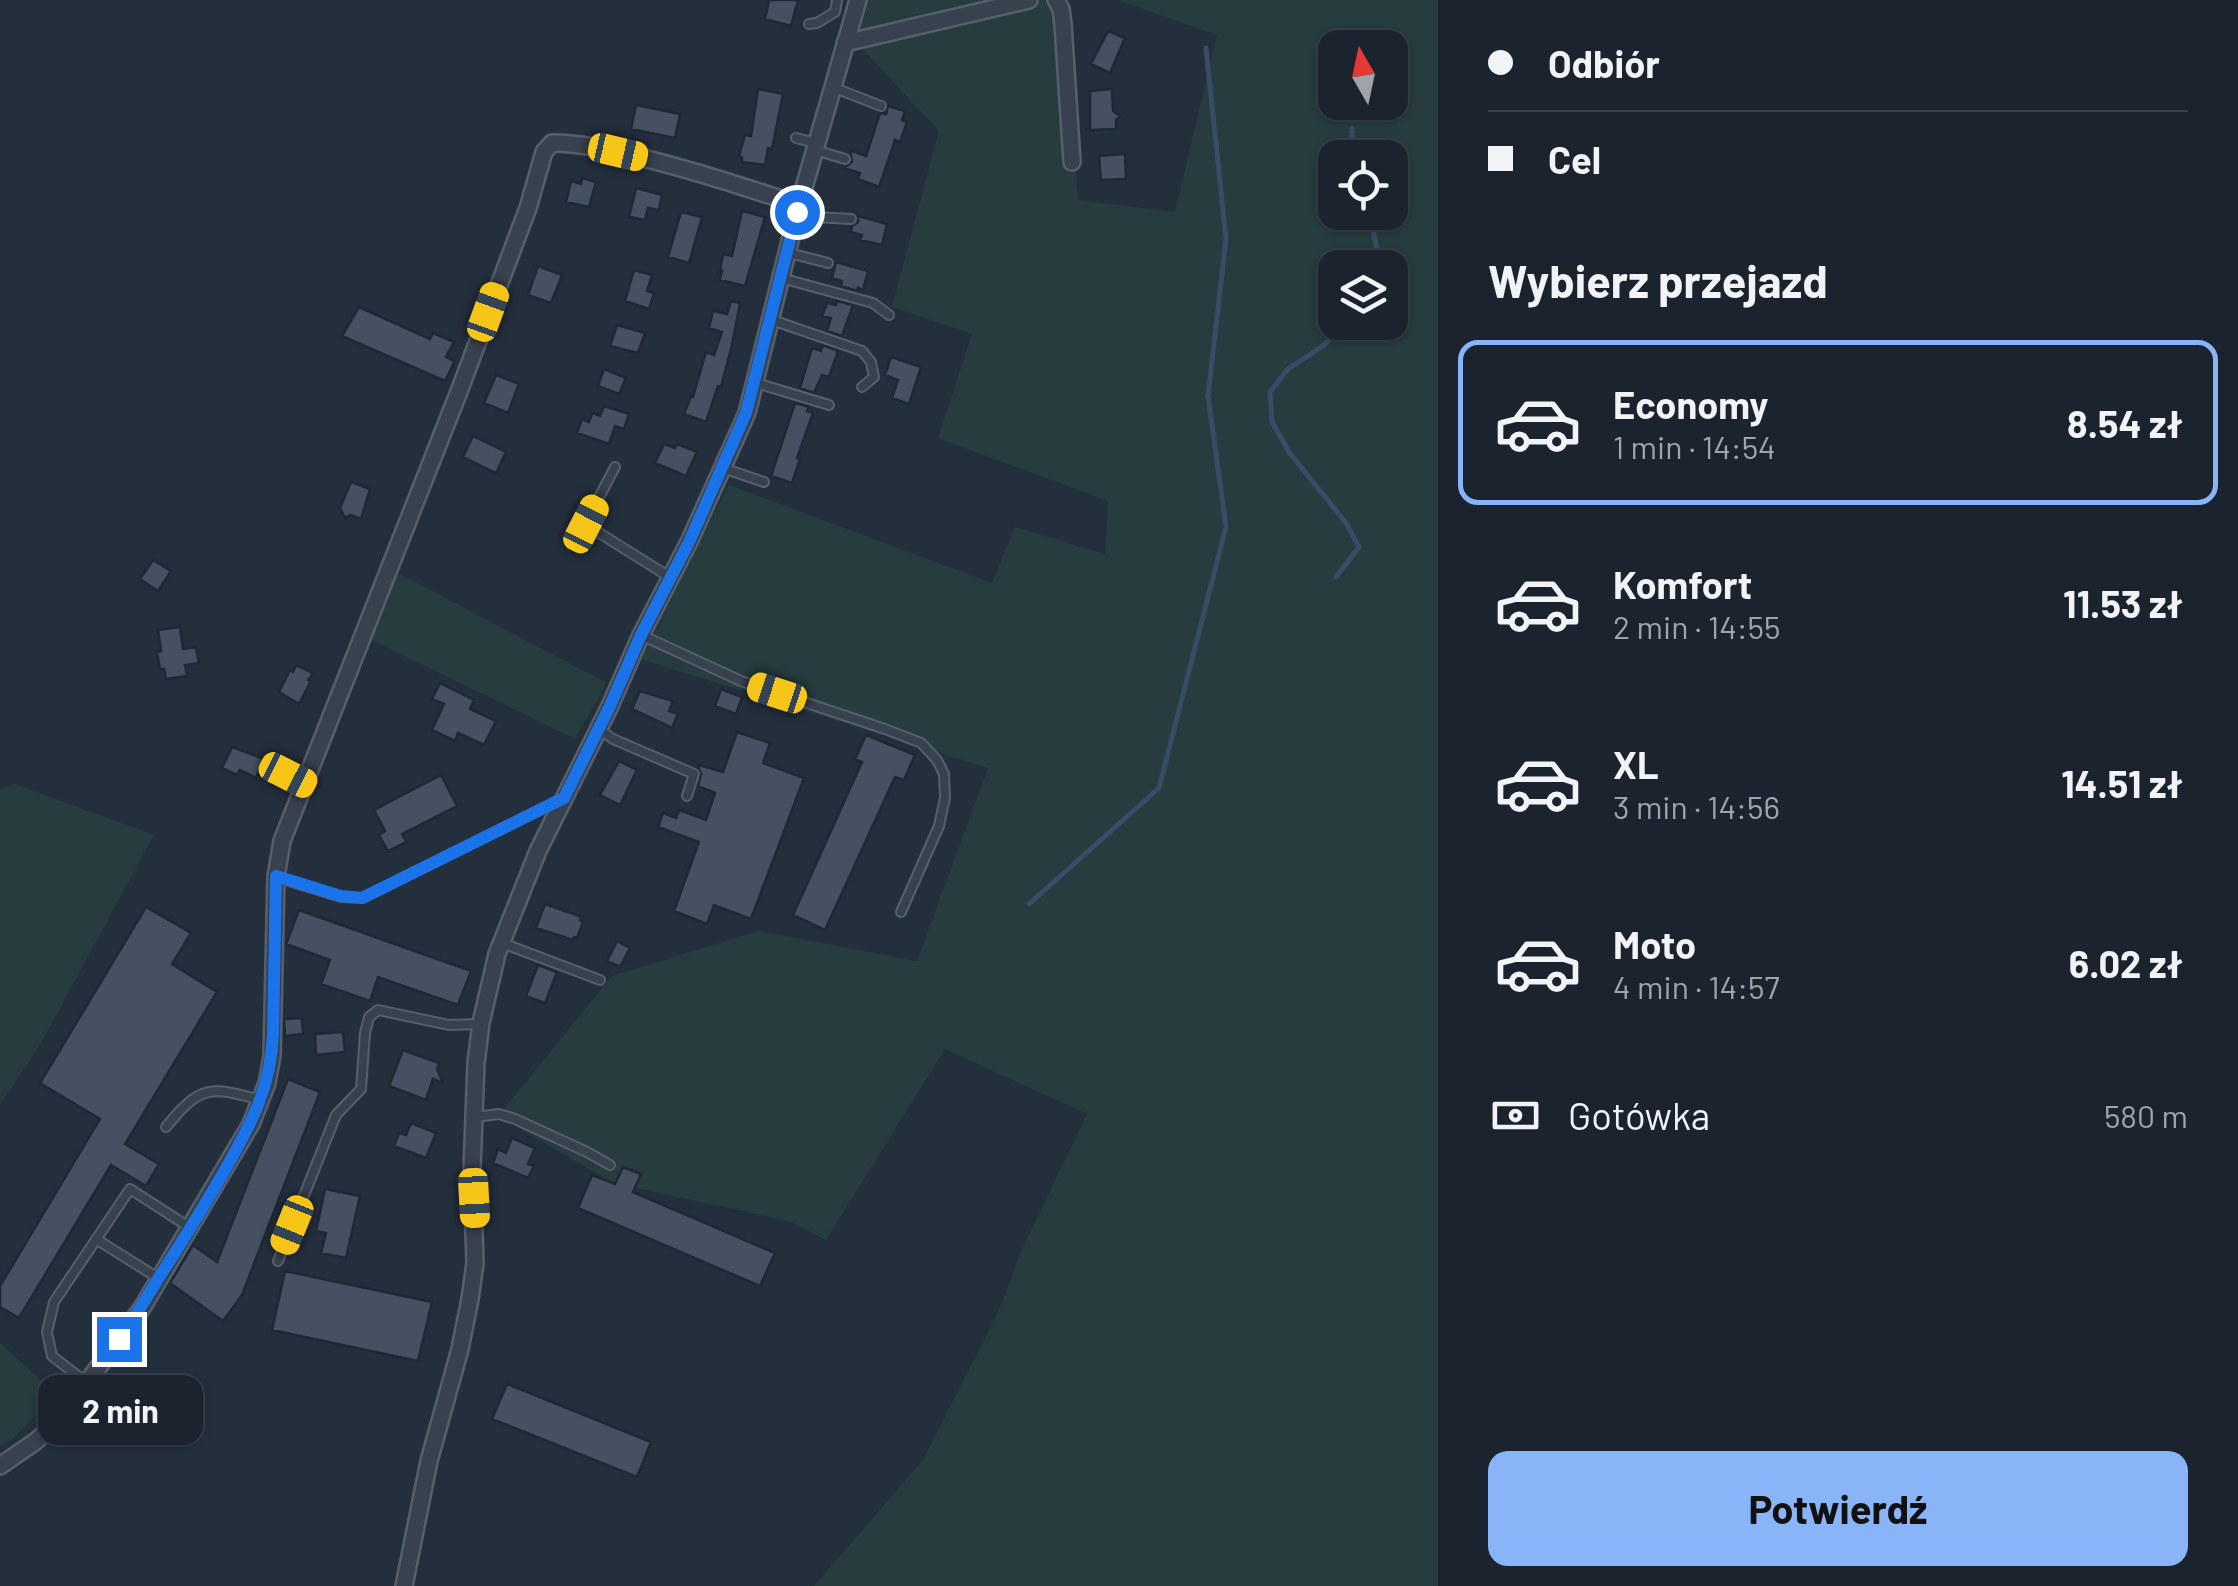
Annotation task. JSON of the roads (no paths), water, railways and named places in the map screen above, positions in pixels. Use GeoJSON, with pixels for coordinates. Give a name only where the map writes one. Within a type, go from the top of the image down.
{"type":"FeatureCollection","features":[{"type":"Feature","properties":{"kind":"street"},"geometry":{"type":"LineString","coordinates":[[404,1586],[429,1461],[470,1300],[475,1263],[472,1170],[476,1063],[481,1024],[502,943],[538,851],[672,578],[746,413],[786,252],[858,0]]}},
{"type":"Feature","properties":{"kind":"street"},"geometry":{"type":"LineString","coordinates":[[846,43],[1029,0]]}},
{"type":"Feature","properties":{"kind":"street"},"geometry":{"type":"LineString","coordinates":[[1056,0],[1063,24],[1072,162]]}},
{"type":"Feature","properties":{"kind":"street"},"geometry":{"type":"LineString","coordinates":[[0,1466],[60,1420],[142,1308],[251,1124],[267,1083],[272,1056],[276,876],[282,841],[455,404],[528,208],[544,152],[552,144],[592,146],[677,166],[798,209]]}},
{"type":"Feature","properties":{"kind":"lane"},"geometry":{"type":"LineString","coordinates":[[810,24],[835,12],[838,0]]}},
{"type":"Feature","properties":{"kind":"lane"},"geometry":{"type":"LineString","coordinates":[[835,12],[852,17]]}},
{"type":"Feature","properties":{"kind":"lane"},"geometry":{"type":"LineString","coordinates":[[832,86],[881,106]]}},
{"type":"Feature","properties":{"kind":"lane"},"geometry":{"type":"LineString","coordinates":[[796,138],[844,158]]}},
{"type":"Feature","properties":{"kind":"lane"},"geometry":{"type":"LineString","coordinates":[[798,209],[816,216],[851,219]]}},
{"type":"Feature","properties":{"kind":"lane"},"geometry":{"type":"LineString","coordinates":[[786,252],[828,263]]}},
{"type":"Feature","properties":{"kind":"lane"},"geometry":{"type":"LineString","coordinates":[[781,278],[873,303],[889,314]]}},
{"type":"Feature","properties":{"kind":"lane"},"geometry":{"type":"LineString","coordinates":[[770,320],[862,351],[871,362],[874,377],[862,387]]}},
{"type":"Feature","properties":{"kind":"lane"},"geometry":{"type":"LineString","coordinates":[[754,382],[829,404]]}},
{"type":"Feature","properties":{"kind":"lane"},"geometry":{"type":"LineString","coordinates":[[615,467],[586,524],[672,578]]}},
{"type":"Feature","properties":{"kind":"lane"},"geometry":{"type":"LineString","coordinates":[[722,468],[764,482]]}},
{"type":"Feature","properties":{"kind":"lane"},"geometry":{"type":"LineString","coordinates":[[641,635],[741,681],[920,743],[936,760],[944,774],[945,798],[939,826],[901,912]]}},
{"type":"Feature","properties":{"kind":"lane"},"geometry":{"type":"LineString","coordinates":[[598,728],[694,774],[687,796]]}},
{"type":"Feature","properties":{"kind":"lane"},"geometry":{"type":"LineString","coordinates":[[288,775],[306,784]]}},
{"type":"Feature","properties":{"kind":"lane"},"geometry":{"type":"LineString","coordinates":[[276,876],[341,896],[362,898],[564,798]]}},
{"type":"Feature","properties":{"kind":"lane"},"geometry":{"type":"LineString","coordinates":[[502,943],[600,980]]}},
{"type":"Feature","properties":{"kind":"lane"},"geometry":{"type":"LineString","coordinates":[[278,1261],[336,1116],[361,1090],[369,1017],[378,1010],[450,1025],[481,1024]]}},
{"type":"Feature","properties":{"kind":"lane"},"geometry":{"type":"LineString","coordinates":[[166,1127],[184,1105],[202,1093],[220,1090],[260,1100]]}},
{"type":"Feature","properties":{"kind":"lane"},"geometry":{"type":"LineString","coordinates":[[475,1117],[499,1114],[515,1119],[610,1165]]}},
{"type":"Feature","properties":{"kind":"lane"},"geometry":{"type":"LineString","coordinates":[[87,1383],[52,1356],[47,1332],[54,1302],[96,1239],[130,1189],[191,1228]]}},
{"type":"Feature","properties":{"kind":"lane"},"geometry":{"type":"LineString","coordinates":[[96,1239],[158,1278]]}},
{"type":"Feature","properties":{"kind":"waterway"},"geometry":{"type":"LineString","coordinates":[[1029,904],[1159,788],[1226,527],[1208,396],[1226,239],[1206,48]]}},
{"type":"Feature","properties":{"kind":"waterway"},"geometry":{"type":"LineString","coordinates":[[1352,128],[1352,140]]}},
{"type":"Feature","properties":{"kind":"waterway"},"geometry":{"type":"LineString","coordinates":[[1373,230],[1377,250]]}},
{"type":"Feature","properties":{"kind":"waterway"},"geometry":{"type":"LineString","coordinates":[[1329,340],[1288,369],[1270,392],[1272,422],[1289,452],[1346,523],[1359,547],[1336,577]]}}]}
